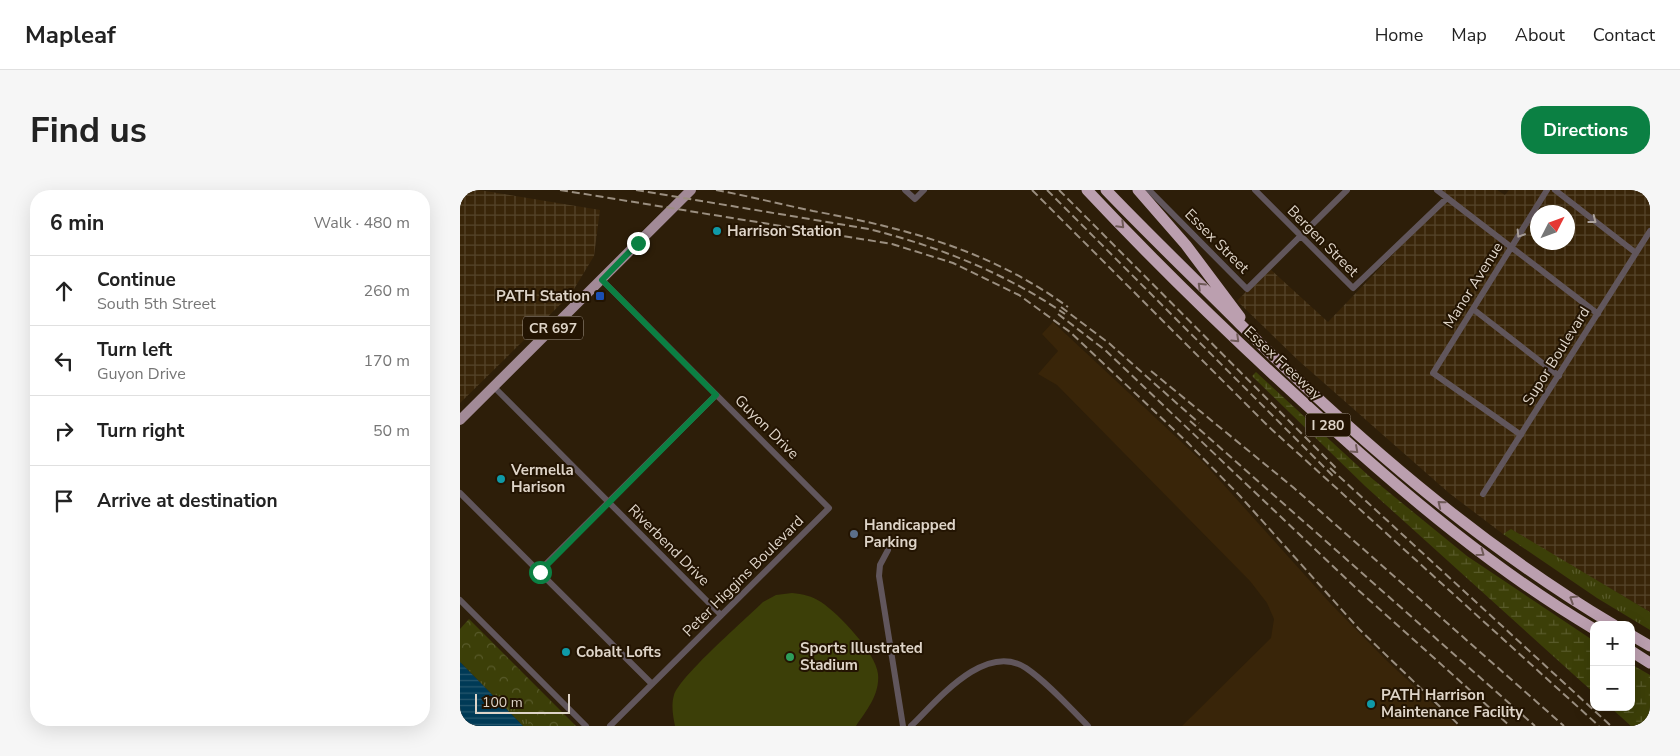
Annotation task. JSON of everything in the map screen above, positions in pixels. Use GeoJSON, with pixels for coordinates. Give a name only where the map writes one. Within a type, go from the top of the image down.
{"type":"FeatureCollection","features":[{"type":"Feature","properties":{"kind":"highway","name":"Essex Freeway"},"geometry":{"type":"LineString","coordinates":[[1087,190],[1230,334],[1388,479],[1490,560],[1590,626]]}},
{"type":"Feature","properties":{"kind":"highway","name":"Essex Freeway"},"geometry":{"type":"LineString","coordinates":[[1106,190],[1248,332],[1353,428],[1452,513],[1532,572],[1608,621]]}},
{"type":"Feature","properties":{"kind":"highway"},"geometry":{"type":"LineString","coordinates":[[1138,190],[1192,252],[1239,314],[1248,332]]}},
{"type":"Feature","properties":{"kind":"highway"},"geometry":{"type":"LineString","coordinates":[[1635,637],[1650,646]]}},
{"type":"Feature","properties":{"kind":"highway"},"geometry":{"type":"LineString","coordinates":[[1635,653],[1650,662]]}},
{"type":"Feature","properties":{"kind":"main road","name":"CR 697"},"geometry":{"type":"LineString","coordinates":[[460,420],[691,190]]}},
{"type":"Feature","properties":{"kind":"street"},"geometry":{"type":"LineString","coordinates":[[905,190],[915,199],[924,190]]}},
{"type":"Feature","properties":{"kind":"street","name":"Essex Street"},"geometry":{"type":"LineString","coordinates":[[1148,190],[1247,289],[1300,236]]}},
{"type":"Feature","properties":{"kind":"street","name":"Bergen Street"},"geometry":{"type":"LineString","coordinates":[[1255,190],[1353,288],[1447,198]]}},
{"type":"Feature","properties":{"kind":"street"},"geometry":{"type":"LineString","coordinates":[[1300,236],[1346,190]]}},
{"type":"Feature","properties":{"kind":"street"},"geometry":{"type":"LineString","coordinates":[[1437,190],[1598,314]]}},
{"type":"Feature","properties":{"kind":"street","name":"Manor Avenue"},"geometry":{"type":"LineString","coordinates":[[1521,435],[1433,373],[1547,190]]}},
{"type":"Feature","properties":{"kind":"street"},"geometry":{"type":"LineString","coordinates":[[1555,190],[1636,253]]}},
{"type":"Feature","properties":{"kind":"street","name":"Supor Boulevard"},"geometry":{"type":"LineString","coordinates":[[1483,494],[1650,231]]}},
{"type":"Feature","properties":{"kind":"street","name":"Guyon Drive"},"geometry":{"type":"LineString","coordinates":[[602,280],[829,508]]}},
{"type":"Feature","properties":{"kind":"street"},"geometry":{"type":"LineString","coordinates":[[1473,309],[1559,376]]}},
{"type":"Feature","properties":{"kind":"street","name":"Riverbend Drive"},"geometry":{"type":"LineString","coordinates":[[494,387],[721,615]]}},
{"type":"Feature","properties":{"kind":"street"},"geometry":{"type":"LineString","coordinates":[[540,572],[716,395]]}},
{"type":"Feature","properties":{"kind":"street"},"geometry":{"type":"LineString","coordinates":[[460,492],[652,684]]}},
{"type":"Feature","properties":{"kind":"street","name":"Peter Higgins Boulevard"},"geometry":{"type":"LineString","coordinates":[[610,726],[829,508]]}},
{"type":"Feature","properties":{"kind":"street"},"geometry":{"type":"LineString","coordinates":[[888,550],[880,565],[879,576],[903,726]]}},
{"type":"Feature","properties":{"kind":"street"},"geometry":{"type":"LineString","coordinates":[[460,600],[586,726]]}},
{"type":"Feature","properties":{"kind":"street"},"geometry":{"type":"LineString","coordinates":[[911,726],[972,670],[986,664],[1003,663],[1025,667],[1046,684],[1088,726]]}},
{"type":"Feature","properties":{"kind":"shaded area"},"geometry":{"type":"Polygon","coordinates":[[[460,190],[479,190],[600,210],[594,256],[571,294],[460,403],[460,190]]]}},
{"type":"Feature","properties":{"kind":"shaded area"},"geometry":{"type":"Polygon","coordinates":[[[1439,190],[1497,190],[1505,195],[1509,190],[1650,190],[1650,612],[1511,530],[1503,534],[1449,493],[1299,361],[1237,301],[1269,268],[1328,322],[1448,197],[1439,190]]]}},
{"type":"Feature","properties":{"kind":"shaded area"},"geometry":{"type":"Polygon","coordinates":[[[1053,322],[1205,464],[1330,603],[1385,659],[1457,726],[1182,726],[1271,638],[1274,619],[1267,603],[1250,581],[1057,385],[1038,374],[1058,351],[1042,334],[1053,322]]]}},
{"type":"Feature","properties":{"kind":"green space"},"geometry":{"type":"Polygon","coordinates":[[[1256,372],[1369,476],[1467,556],[1590,638],[1590,689],[1365,486],[1252,376],[1256,372]]]}},
{"type":"Feature","properties":{"kind":"green space"},"geometry":{"type":"Polygon","coordinates":[[[1511,529],[1650,612],[1650,630],[1597,598],[1503,534],[1511,529]]]}},
{"type":"Feature","properties":{"kind":"green space","name":"Sports Illustrated Stadium"},"geometry":{"type":"Polygon","coordinates":[[[792,593],[811,597],[829,608],[856,635],[876,665],[878,681],[875,695],[856,726],[675,726],[672,707],[674,695],[688,675],[763,602],[776,595],[792,593]]]}},
{"type":"Feature","properties":{"kind":"green space"},"geometry":{"type":"Polygon","coordinates":[[[469,619],[576,726],[533,726],[460,652],[460,629],[469,619]]]}},
{"type":"Feature","properties":{"kind":"green space"},"geometry":{"type":"Polygon","coordinates":[[[460,650],[537,726],[523,726],[460,662],[460,650]]]}},
{"type":"Feature","properties":{"kind":"green space"},"geometry":{"type":"Polygon","coordinates":[[[1635,666],[1650,675],[1650,726],[1631,726],[1614,711],[1635,711],[1635,666]]]}},
{"type":"Feature","properties":{"kind":"water"},"geometry":{"type":"Polygon","coordinates":[[[460,662],[523,726],[460,726],[460,662]]]}},
{"type":"Feature","properties":{"kind":"railway"},"geometry":{"type":"LineString","coordinates":[[560,190],[892,244],[953,263],[1019,295],[1070,332],[1187,442],[1240,496],[1359,629],[1460,726]]}},
{"type":"Feature","properties":{"kind":"railway"},"geometry":{"type":"LineString","coordinates":[[636,190],[869,229],[895,236],[946,253],[995,274],[1042,299],[1065,314]]}},
{"type":"Feature","properties":{"kind":"railway"},"geometry":{"type":"LineString","coordinates":[[716,190],[881,225],[946,244],[1008,270],[1068,307]]}},
{"type":"Feature","properties":{"kind":"railway"},"geometry":{"type":"LineString","coordinates":[[1032,190],[1269,427],[1599,726]]}},
{"type":"Feature","properties":{"kind":"railway"},"geometry":{"type":"LineString","coordinates":[[1047,190],[1333,476]]}},
{"type":"Feature","properties":{"kind":"railway"},"geometry":{"type":"LineString","coordinates":[[1059,190],[1338,470]]}},
{"type":"Feature","properties":{"kind":"railway"},"geometry":{"type":"LineString","coordinates":[[1061,307],[1110,344],[1199,423]]}},
{"type":"Feature","properties":{"kind":"railway"},"geometry":{"type":"LineString","coordinates":[[1058,314],[1105,350],[1357,589],[1510,726]]}},
{"type":"Feature","properties":{"kind":"railway"},"geometry":{"type":"LineString","coordinates":[[1151,371],[1294,488],[1564,726]]}},
{"type":"Feature","properties":{"kind":"railway"},"geometry":{"type":"LineString","coordinates":[[1190,421],[1535,726]]}},
{"type":"Feature","properties":{"kind":"railway"},"geometry":{"type":"LineString","coordinates":[[1330,468],[1611,726]]}},
{"type":"Feature","properties":{"kind":"place","name":"Harrison Station"},"geometry":{"type":"Point","coordinates":[717,231]}},
{"type":"Feature","properties":{"kind":"place","name":"PATH Station"},"geometry":{"type":"Point","coordinates":[600,296]}},
{"type":"Feature","properties":{"kind":"place","name":"Vermella Harison"},"geometry":{"type":"Point","coordinates":[501,479]}},
{"type":"Feature","properties":{"kind":"place","name":"Handicapped Parking"},"geometry":{"type":"Point","coordinates":[854,534]}},
{"type":"Feature","properties":{"kind":"place","name":"Cobalt Lofts"},"geometry":{"type":"Point","coordinates":[566,652]}},
{"type":"Feature","properties":{"kind":"place","name":"Sports Illustrated Stadium"},"geometry":{"type":"Point","coordinates":[790,657]}},
{"type":"Feature","properties":{"kind":"place","name":"PATH Harrison Maintenance Facility"},"geometry":{"type":"Point","coordinates":[1371,704]}},
{"type":"Feature","properties":{"kind":"route"},"geometry":{"type":"LineString","coordinates":[[540,572],[716,395],[602,280],[638,243]]}}]}
